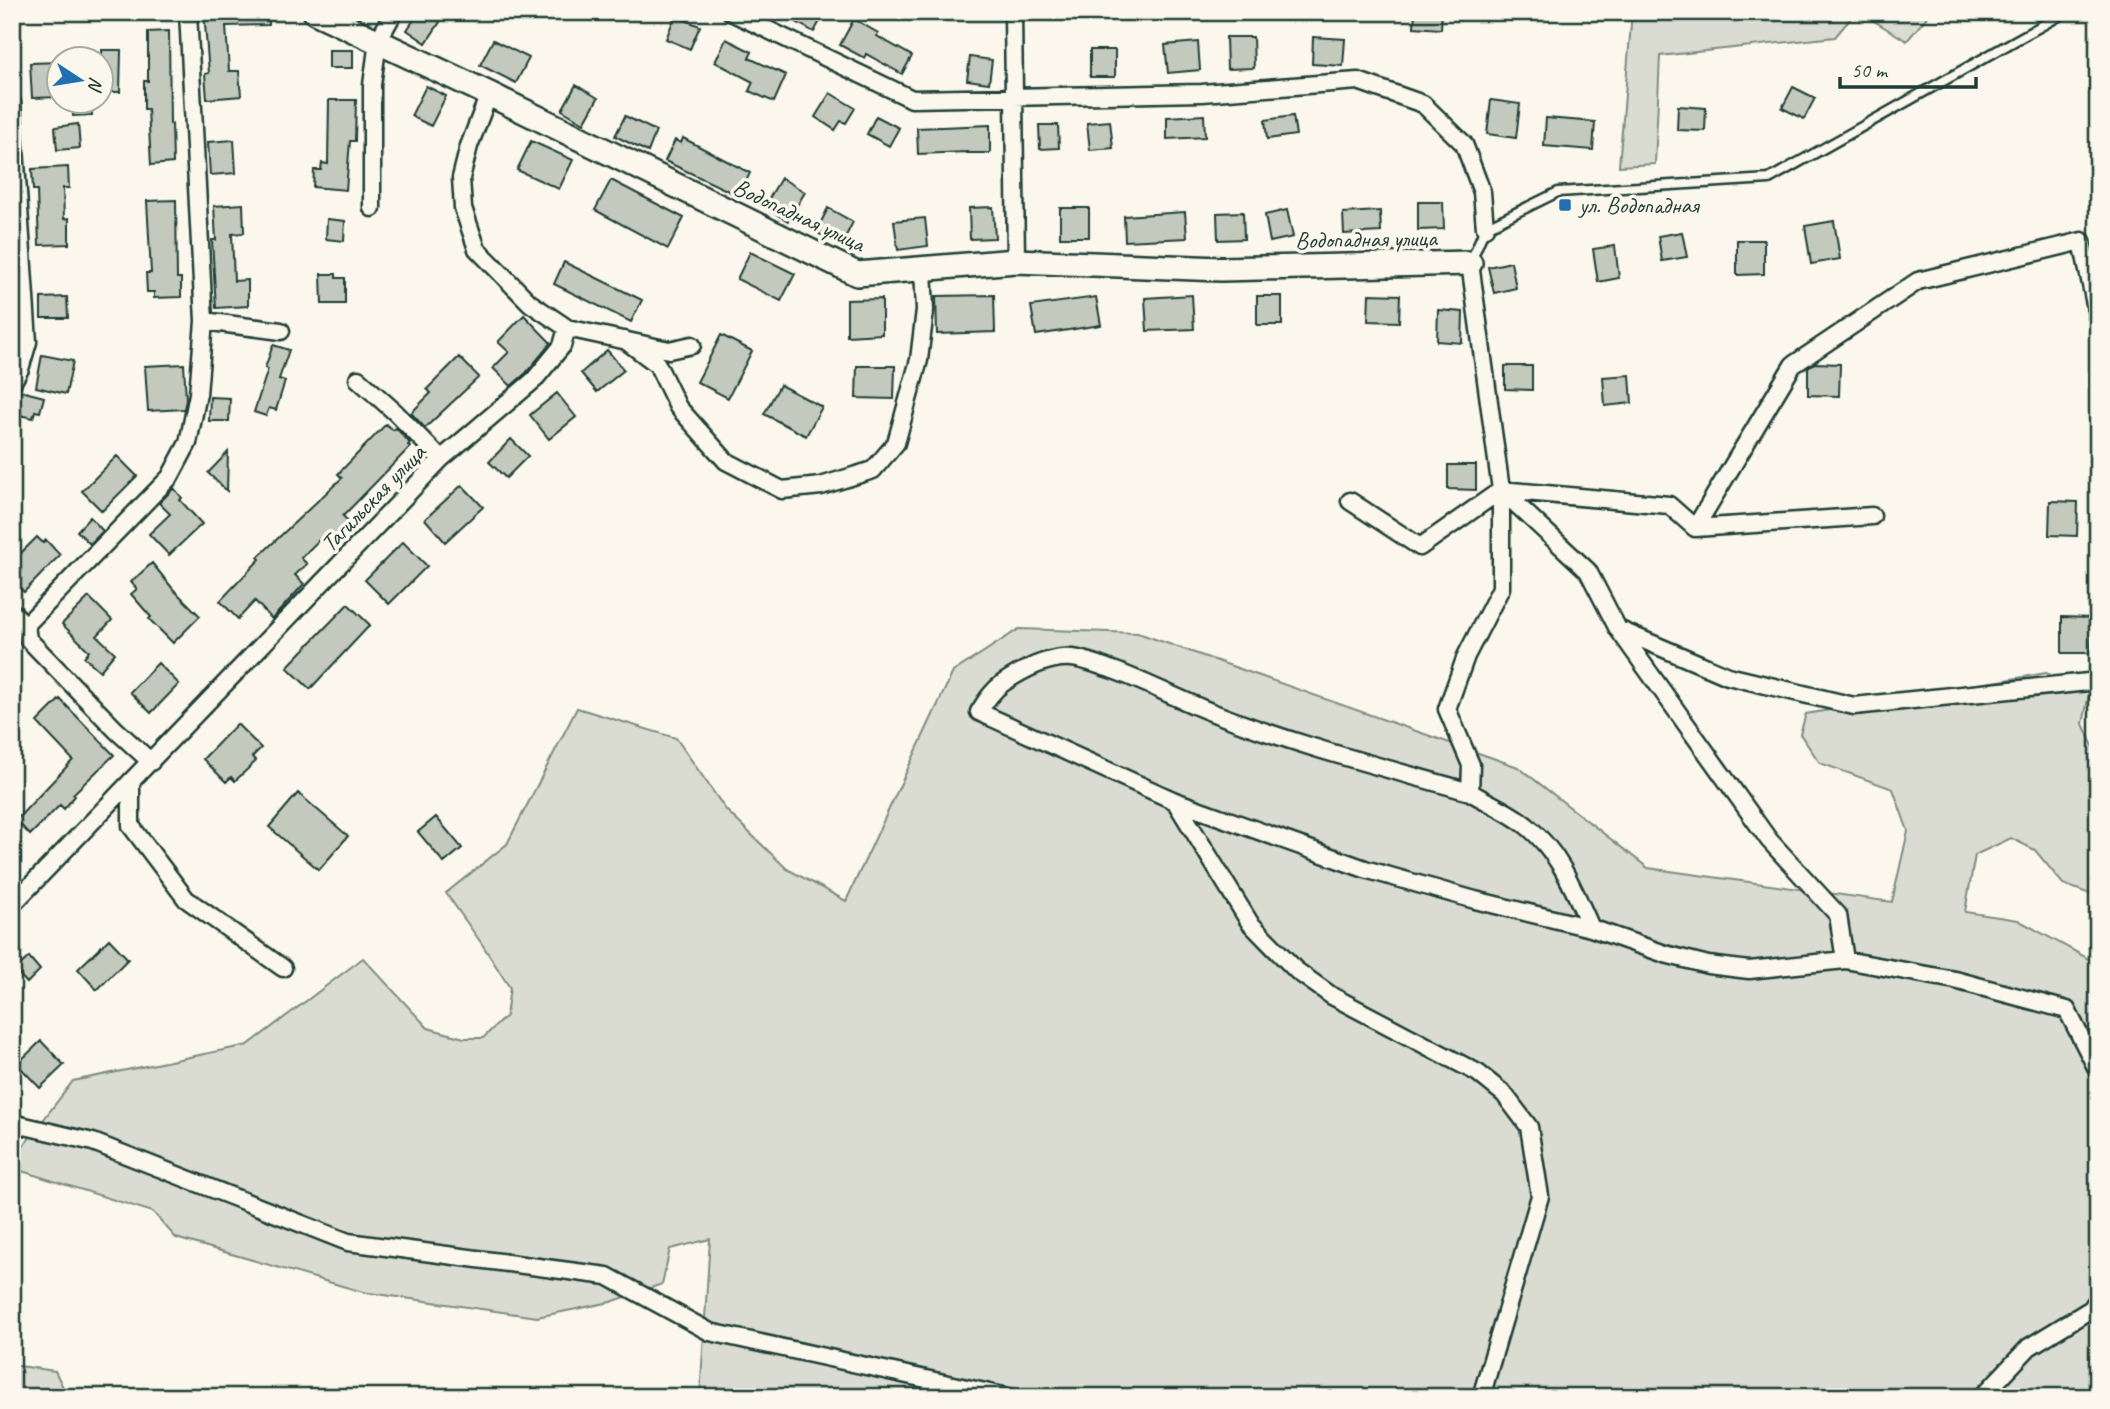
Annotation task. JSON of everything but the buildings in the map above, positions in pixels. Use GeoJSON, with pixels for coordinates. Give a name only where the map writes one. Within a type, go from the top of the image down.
{"type":"FeatureCollection","features":[{"type":"Feature","properties":{"kind":"street"},"geometry":{"type":"LineString","coordinates":[[26,625],[170,477],[188,443],[198,394],[204,321],[188,12]]}},
{"type":"Feature","properties":{"kind":"street","name":"Водопадная улица"},"geometry":{"type":"LineString","coordinates":[[315,12],[857,274],[1016,261],[1221,269],[1470,263]]}},
{"type":"Feature","properties":{"kind":"street"},"geometry":{"type":"LineString","coordinates":[[372,208],[372,85],[378,41],[394,12]]}},
{"type":"Feature","properties":{"kind":"street"},"geometry":{"type":"LineString","coordinates":[[731,12],[912,99],[1014,99],[1202,93],[1358,81],[1423,104],[1464,144],[1482,192],[1485,228]]}},
{"type":"Feature","properties":{"kind":"street"},"geometry":{"type":"LineString","coordinates":[[1013,12],[1016,261]]}},
{"type":"Feature","properties":{"kind":"street"},"geometry":{"type":"LineString","coordinates":[[489,94],[469,146],[461,178],[463,208],[477,248],[530,303],[567,328],[669,350],[692,345]]}},
{"type":"Feature","properties":{"kind":"street"},"geometry":{"type":"LineString","coordinates":[[12,103],[27,342],[20,369],[12,383]]}},
{"type":"Feature","properties":{"kind":"street"},"geometry":{"type":"LineString","coordinates":[[1695,528],[1793,365],[1918,281],[2082,241],[2098,319]]}},
{"type":"Feature","properties":{"kind":"street"},"geometry":{"type":"LineString","coordinates":[[1470,263],[1501,491],[1501,588],[1466,656],[1447,709],[1471,765],[1470,792]]}},
{"type":"Feature","properties":{"kind":"street"},"geometry":{"type":"LineString","coordinates":[[625,340],[657,364],[678,407],[726,461],[782,490],[821,486],[873,470],[896,443],[919,360],[925,310],[923,269]]}},
{"type":"Feature","properties":{"kind":"street"},"geometry":{"type":"LineString","coordinates":[[204,321],[281,331]]}},
{"type":"Feature","properties":{"kind":"street","name":"Тагильская улица"},"geometry":{"type":"LineString","coordinates":[[12,905],[441,459],[534,380],[562,346],[567,328]]}},
{"type":"Feature","properties":{"kind":"street"},"geometry":{"type":"LineString","coordinates":[[358,379],[441,459]]}},
{"type":"Feature","properties":{"kind":"street"},"geometry":{"type":"LineString","coordinates":[[1501,491],[1588,571],[1618,629],[1769,840],[1838,915],[1845,960]]}},
{"type":"Feature","properties":{"kind":"street"},"geometry":{"type":"LineString","coordinates":[[1350,501],[1420,547],[1501,491],[1669,505],[1695,528],[1872,516]]}},
{"type":"Feature","properties":{"kind":"street"},"geometry":{"type":"LineString","coordinates":[[12,612],[26,625],[28,639],[150,762]]}},
{"type":"Feature","properties":{"kind":"street"},"geometry":{"type":"LineString","coordinates":[[1618,629],[1728,676],[1854,706],[2098,681]]}},
{"type":"Feature","properties":{"kind":"street"},"geometry":{"type":"LineString","coordinates":[[1591,928],[1563,868],[1549,846],[1525,824],[1470,792],[1316,749],[1210,711],[1125,675],[1072,658],[1056,659],[1027,670],[1002,684],[988,697],[979,712],[1175,801],[1365,869],[1475,900],[1591,928],[1665,954],[1708,965],[1749,970],[1845,960],[1955,980],[2067,1010],[2098,1071]]}},
{"type":"Feature","properties":{"kind":"street"},"geometry":{"type":"LineString","coordinates":[[131,781],[131,826],[186,899],[283,968]]}},
{"type":"Feature","properties":{"kind":"street"},"geometry":{"type":"LineString","coordinates":[[1175,801],[1250,923],[1297,971],[1332,996],[1478,1073],[1504,1094],[1529,1127],[1540,1196],[1481,1397]]}},
{"type":"Feature","properties":{"kind":"street"},"geometry":{"type":"LineString","coordinates":[[12,1123],[93,1142],[348,1242],[607,1276],[710,1332],[1008,1397]]}},
{"type":"Feature","properties":{"kind":"street"},"geometry":{"type":"LineString","coordinates":[[1982,1397],[2029,1347],[2091,1309],[2098,1299]]}},
{"type":"Feature","properties":{"kind":"lane"},"geometry":{"type":"LineString","coordinates":[[1470,263],[1485,228],[1558,191],[1769,179],[2066,12]]}},
{"type":"Feature","properties":{"kind":"shaded area"},"geometry":{"type":"Polygon","coordinates":[[[1632,12],[1856,12],[1835,37],[1660,56],[1655,164],[1619,166],[1632,12]]]}},
{"type":"Feature","properties":{"kind":"shaded area"},"geometry":{"type":"Polygon","coordinates":[[[1859,12],[1931,12],[1907,41],[1859,12]]]}},
{"type":"Feature","properties":{"kind":"shaded area"},"geometry":{"type":"Polygon","coordinates":[[[1019,629],[1138,633],[1518,767],[1648,868],[1892,902],[1908,831],[1893,789],[1820,763],[1800,734],[1806,714],[2046,673],[2090,689],[2083,724],[2095,751],[2098,751],[2098,897],[2063,884],[2035,850],[2011,838],[1975,855],[1965,912],[2018,920],[2098,964],[2098,1397],[700,1397],[710,1239],[670,1249],[662,1284],[611,1302],[537,1317],[363,1292],[176,1238],[153,1212],[12,1168],[12,1161],[73,1081],[248,1045],[363,958],[428,1028],[464,1038],[483,1038],[506,1016],[510,988],[446,893],[507,844],[577,708],[676,738],[726,810],[787,869],[846,901],[953,672],[1019,629]]]}},
{"type":"Feature","properties":{"kind":"shaded area"},"geometry":{"type":"Polygon","coordinates":[[[12,1365],[55,1371],[64,1389],[57,1397],[12,1397],[12,1365]]]}},
{"type":"Feature","properties":{"kind":"place","name":"ул. Водопадная"},"geometry":{"type":"Point","coordinates":[1565,205]}}]}
